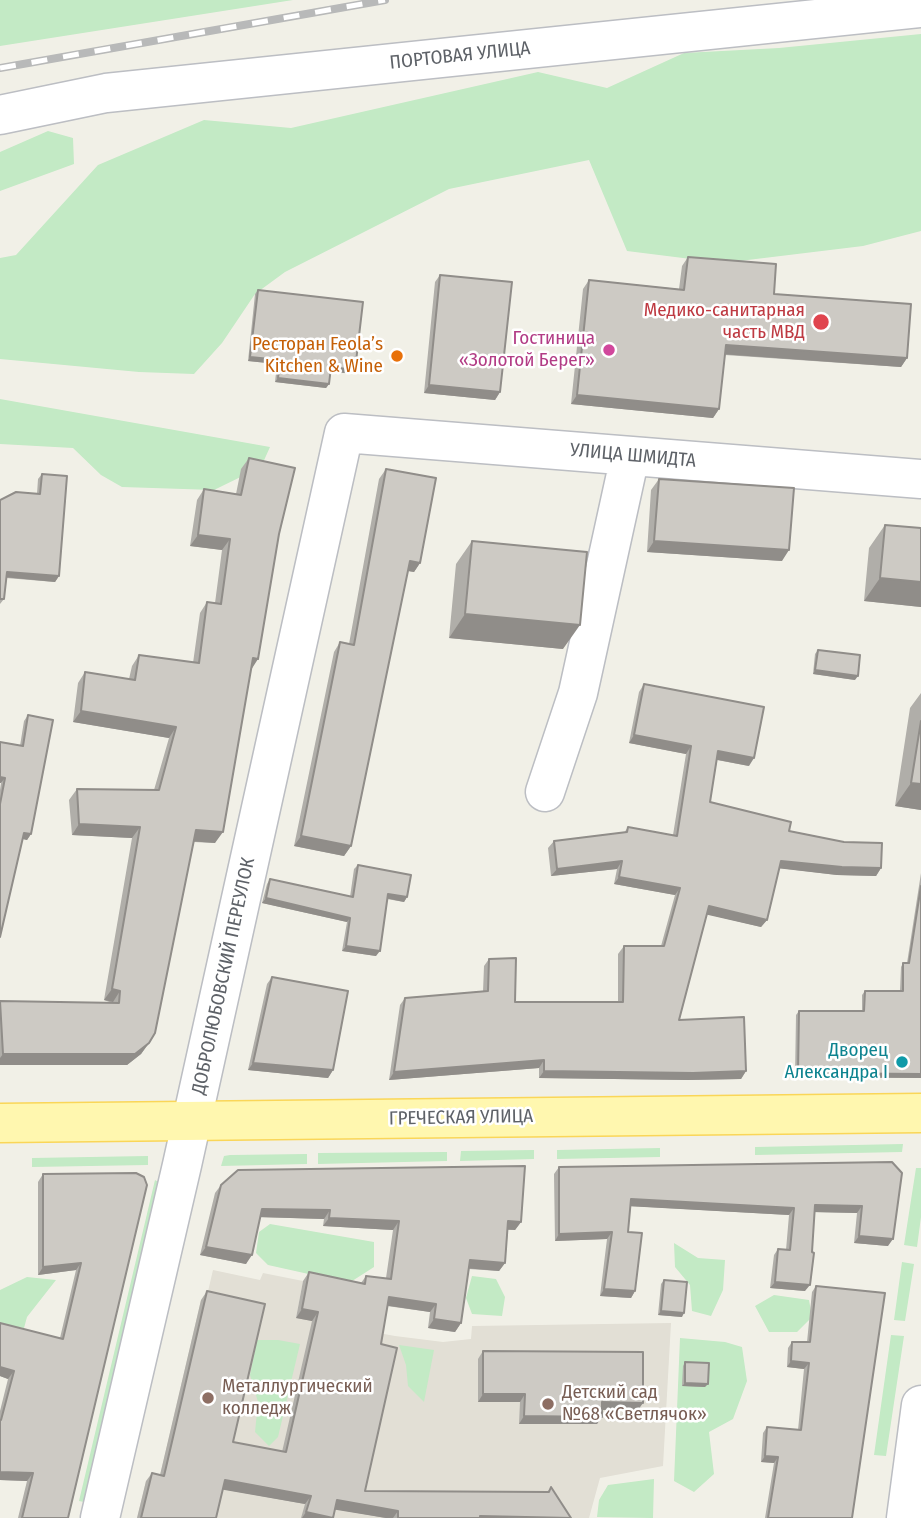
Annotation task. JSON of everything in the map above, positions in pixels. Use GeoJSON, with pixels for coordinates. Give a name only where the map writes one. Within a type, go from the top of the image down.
{"type":"FeatureCollection","features":[{"type":"Feature","properties":{"kind":"main road","name":"ГРЕЧЕСКАЯ УЛИЦА"},"geometry":{"type":"LineString","coordinates":[[0,1123],[921,1113]]}},
{"type":"Feature","properties":{"kind":"street","name":"ПОРТОВАЯ УЛИЦА"},"geometry":{"type":"LineString","coordinates":[[0,115],[106,93],[921,8]]}},
{"type":"Feature","properties":{"kind":"street","name":"УЛИЦА ШМИДТА"},"geometry":{"type":"LineString","coordinates":[[344,433],[921,479]]}},
{"type":"Feature","properties":{"kind":"street","name":"ДОБРОЛЮБОВСКИЙ ПЕРЕУЛОК"},"geometry":{"type":"LineString","coordinates":[[100,1518],[192,1122],[344,433]]}},
{"type":"Feature","properties":{"kind":"street"},"geometry":{"type":"LineString","coordinates":[[545,792],[578,693],[630,456]]}},
{"type":"Feature","properties":{"kind":"street"},"geometry":{"type":"LineString","coordinates":[[906,1518],[921,1405]]}},
{"type":"Feature","properties":{"kind":"shaded area"},"geometry":{"type":"Polygon","coordinates":[[[213,1270],[260,1280],[263,1273],[303,1281],[296,1318],[443,1342],[471,1339],[472,1326],[671,1323],[663,1466],[600,1478],[589,1518],[137,1518],[146,1481],[158,1484],[201,1300],[206,1300],[213,1270]]]}},
{"type":"Feature","properties":{"kind":"green space"},"geometry":{"type":"Polygon","coordinates":[[[0,0],[293,0],[0,46],[0,0]]]}},
{"type":"Feature","properties":{"kind":"green space"},"geometry":{"type":"Polygon","coordinates":[[[921,34],[921,231],[863,246],[723,263],[627,251],[589,160],[449,189],[285,272],[255,294],[222,343],[194,374],[139,372],[0,359],[0,258],[16,255],[98,165],[204,120],[291,128],[538,72],[607,88],[684,53],[779,48],[921,34]]]}},
{"type":"Feature","properties":{"kind":"green space"},"geometry":{"type":"Polygon","coordinates":[[[48,131],[73,138],[74,164],[0,191],[0,152],[48,131]]]}},
{"type":"Feature","properties":{"kind":"green space"},"geometry":{"type":"Polygon","coordinates":[[[0,399],[270,447],[261,467],[214,490],[122,487],[101,475],[73,448],[0,444],[0,399]]]}},
{"type":"Feature","properties":{"kind":"green space"},"geometry":{"type":"Polygon","coordinates":[[[903,1144],[902,1152],[755,1155],[755,1147],[903,1144]]]}},
{"type":"Feature","properties":{"kind":"green space"},"geometry":{"type":"Polygon","coordinates":[[[660,1148],[660,1157],[557,1159],[557,1150],[660,1148]]]}},
{"type":"Feature","properties":{"kind":"green space"},"geometry":{"type":"Polygon","coordinates":[[[534,1150],[534,1159],[460,1161],[461,1151],[534,1150]]]}},
{"type":"Feature","properties":{"kind":"green space"},"geometry":{"type":"Polygon","coordinates":[[[447,1152],[447,1161],[318,1164],[318,1153],[447,1152]]]}},
{"type":"Feature","properties":{"kind":"green space"},"geometry":{"type":"Polygon","coordinates":[[[307,1154],[307,1164],[221,1166],[224,1156],[230,1155],[307,1154]]]}},
{"type":"Feature","properties":{"kind":"green space"},"geometry":{"type":"Polygon","coordinates":[[[148,1156],[148,1165],[32,1167],[32,1158],[148,1156]]]}},
{"type":"Feature","properties":{"kind":"green space"},"geometry":{"type":"Polygon","coordinates":[[[916,1168],[921,1168],[921,1217],[917,1247],[904,1245],[916,1168]]]}},
{"type":"Feature","properties":{"kind":"green space"},"geometry":{"type":"Polygon","coordinates":[[[155,1180],[160,1183],[84,1502],[79,1501],[155,1180]]]}},
{"type":"Feature","properties":{"kind":"green space"},"geometry":{"type":"Polygon","coordinates":[[[270,1224],[374,1242],[374,1267],[349,1283],[268,1265],[256,1253],[259,1232],[270,1224]]]}},
{"type":"Feature","properties":{"kind":"green space"},"geometry":{"type":"Polygon","coordinates":[[[674,1243],[698,1258],[725,1260],[723,1290],[711,1316],[692,1311],[690,1285],[675,1267],[674,1243]]]}},
{"type":"Feature","properties":{"kind":"green space"},"geometry":{"type":"Polygon","coordinates":[[[902,1262],[914,1264],[905,1321],[894,1320],[902,1262]]]}},
{"type":"Feature","properties":{"kind":"green space"},"geometry":{"type":"Polygon","coordinates":[[[472,1276],[496,1279],[505,1297],[502,1316],[472,1314],[466,1298],[472,1276]]]}},
{"type":"Feature","properties":{"kind":"green space"},"geometry":{"type":"Polygon","coordinates":[[[27,1277],[56,1280],[27,1317],[24,1328],[0,1324],[0,1290],[27,1277]]]}},
{"type":"Feature","properties":{"kind":"green space"},"geometry":{"type":"Polygon","coordinates":[[[774,1295],[809,1300],[812,1317],[797,1332],[769,1332],[755,1306],[774,1295]]]}},
{"type":"Feature","properties":{"kind":"green space"},"geometry":{"type":"Polygon","coordinates":[[[891,1335],[904,1336],[886,1456],[874,1455],[891,1335]]]}},
{"type":"Feature","properties":{"kind":"green space"},"geometry":{"type":"Polygon","coordinates":[[[680,1338],[725,1342],[742,1347],[747,1381],[733,1419],[709,1432],[714,1474],[694,1492],[674,1481],[680,1338]]]}},
{"type":"Feature","properties":{"kind":"green space"},"geometry":{"type":"Polygon","coordinates":[[[257,1340],[300,1344],[278,1437],[269,1446],[255,1432],[258,1402],[250,1375],[257,1340]]]}},
{"type":"Feature","properties":{"kind":"green space"},"geometry":{"type":"Polygon","coordinates":[[[399,1345],[434,1350],[424,1402],[408,1386],[406,1365],[399,1345]]]}},
{"type":"Feature","properties":{"kind":"green space"},"geometry":{"type":"Polygon","coordinates":[[[654,1479],[653,1518],[597,1517],[599,1500],[608,1485],[654,1479]]]}},
{"type":"Feature","properties":{"kind":"building"},"geometry":{"type":"Polygon","coordinates":[[[688,257],[776,264],[774,294],[911,304],[907,358],[726,345],[719,409],[577,395],[589,280],[684,290],[688,257]]]}},
{"type":"Feature","properties":{"kind":"building"},"geometry":{"type":"Polygon","coordinates":[[[440,275],[512,282],[500,392],[429,385],[440,275]]]}},
{"type":"Feature","properties":{"kind":"building"},"geometry":{"type":"Polygon","coordinates":[[[258,290],[363,302],[355,370],[331,367],[329,384],[278,378],[280,360],[250,357],[258,290]]]}},
{"type":"Feature","properties":{"kind":"building"},"geometry":{"type":"Polygon","coordinates":[[[249,458],[295,468],[279,534],[258,659],[253,658],[223,832],[196,830],[155,1033],[149,1043],[135,1054],[3,1054],[0,1001],[119,1003],[120,991],[112,989],[140,827],[79,824],[77,789],[159,790],[176,727],[81,711],[85,672],[135,680],[139,655],[199,663],[207,602],[221,604],[230,539],[198,535],[204,489],[241,495],[249,458]]]}},
{"type":"Feature","properties":{"kind":"building"},"geometry":{"type":"Polygon","coordinates":[[[386,469],[436,478],[420,563],[410,561],[351,846],[301,836],[340,642],[354,645],[386,469]]]}},
{"type":"Feature","properties":{"kind":"building"},"geometry":{"type":"Polygon","coordinates":[[[42,474],[67,476],[59,576],[7,572],[4,599],[0,599],[0,500],[16,492],[40,494],[42,474]]]}},
{"type":"Feature","properties":{"kind":"building"},"geometry":{"type":"Polygon","coordinates":[[[659,479],[794,488],[789,550],[654,541],[659,479]]]}},
{"type":"Feature","properties":{"kind":"building"},"geometry":{"type":"Polygon","coordinates":[[[885,525],[921,528],[921,582],[880,578],[885,525]]]}},
{"type":"Feature","properties":{"kind":"building"},"geometry":{"type":"Polygon","coordinates":[[[472,541],[587,552],[580,625],[465,614],[472,541]]]}},
{"type":"Feature","properties":{"kind":"building"},"geometry":{"type":"Polygon","coordinates":[[[818,650],[860,655],[858,676],[815,670],[818,650]]]}},
{"type":"Feature","properties":{"kind":"building"},"geometry":{"type":"Polygon","coordinates":[[[644,684],[764,707],[754,758],[718,751],[710,802],[791,822],[789,831],[844,842],[882,843],[881,868],[781,861],[767,920],[709,906],[679,1020],[744,1017],[746,1071],[544,1071],[544,1060],[394,1072],[405,998],[488,991],[489,959],[516,958],[515,1002],[623,1002],[624,946],[664,946],[680,888],[619,877],[622,861],[557,869],[554,841],[627,832],[628,827],[677,836],[691,746],[634,735],[644,684]]]}},
{"type":"Feature","properties":{"kind":"building"},"geometry":{"type":"Polygon","coordinates":[[[28,715],[53,720],[31,834],[24,833],[0,937],[0,804],[5,778],[0,777],[0,742],[23,746],[28,715]]]}},
{"type":"Feature","properties":{"kind":"building"},"geometry":{"type":"Polygon","coordinates":[[[921,721],[921,784],[911,783],[921,721]]]}},
{"type":"Feature","properties":{"kind":"building"},"geometry":{"type":"Polygon","coordinates":[[[358,865],[411,875],[407,897],[388,894],[380,951],[346,946],[350,918],[266,898],[270,879],[353,897],[358,865]]]}},
{"type":"Feature","properties":{"kind":"building"},"geometry":{"type":"Polygon","coordinates":[[[921,886],[921,1074],[798,1073],[799,1011],[864,1011],[865,991],[903,991],[903,963],[909,963],[921,886]]]}},
{"type":"Feature","properties":{"kind":"building"},"geometry":{"type":"Polygon","coordinates":[[[272,977],[348,991],[333,1070],[253,1063],[272,977]]]}},
{"type":"Feature","properties":{"kind":"building"},"geometry":{"type":"Polygon","coordinates":[[[892,1162],[902,1173],[893,1239],[859,1236],[862,1206],[815,1205],[810,1285],[775,1282],[778,1249],[790,1250],[794,1208],[631,1199],[628,1232],[642,1233],[635,1291],[604,1289],[612,1232],[559,1234],[559,1167],[892,1162]]]}},
{"type":"Feature","properties":{"kind":"building"},"geometry":{"type":"Polygon","coordinates":[[[525,1166],[521,1222],[508,1221],[505,1263],[470,1260],[461,1323],[434,1319],[436,1304],[389,1297],[381,1344],[397,1348],[365,1491],[549,1492],[551,1487],[571,1518],[398,1518],[398,1511],[337,1500],[333,1518],[306,1512],[311,1496],[225,1480],[216,1518],[141,1518],[152,1473],[164,1476],[207,1291],[265,1304],[233,1442],[286,1452],[318,1312],[302,1309],[309,1272],[365,1284],[366,1276],[391,1279],[399,1221],[329,1218],[330,1210],[262,1209],[252,1255],[206,1247],[221,1185],[238,1170],[525,1166]]]}},
{"type":"Feature","properties":{"kind":"building"},"geometry":{"type":"Polygon","coordinates":[[[136,1173],[144,1177],[147,1185],[68,1518],[22,1518],[33,1473],[0,1472],[0,1420],[14,1371],[0,1367],[0,1323],[63,1339],[81,1263],[43,1267],[43,1174],[136,1173]]]}},
{"type":"Feature","properties":{"kind":"building"},"geometry":{"type":"Polygon","coordinates":[[[664,1280],[687,1282],[684,1313],[661,1311],[664,1280]]]}},
{"type":"Feature","properties":{"kind":"building"},"geometry":{"type":"Polygon","coordinates":[[[816,1286],[885,1293],[852,1518],[768,1518],[778,1457],[765,1456],[767,1427],[801,1430],[809,1363],[791,1361],[792,1342],[810,1342],[816,1286]]]}},
{"type":"Feature","properties":{"kind":"building"},"geometry":{"type":"Polygon","coordinates":[[[483,1351],[643,1352],[643,1403],[602,1402],[602,1417],[524,1416],[525,1394],[483,1394],[483,1351]]]}},
{"type":"Feature","properties":{"kind":"building"},"geometry":{"type":"Polygon","coordinates":[[[685,1362],[709,1363],[708,1384],[685,1383],[685,1362]]]}},
{"type":"Feature","properties":{"kind":"railway"},"geometry":{"type":"LineString","coordinates":[[0,68],[385,0]]}},
{"type":"Feature","properties":{"kind":"place","name":"Медико-санитарная часть МВД"},"geometry":{"type":"Point","coordinates":[821,322]}},
{"type":"Feature","properties":{"kind":"place","name":"Гостиница «Золотой Берег»"},"geometry":{"type":"Point","coordinates":[609,350]}},
{"type":"Feature","properties":{"kind":"place","name":"Ресторан Feola’s Kitchen & Wine"},"geometry":{"type":"Point","coordinates":[397,356]}},
{"type":"Feature","properties":{"kind":"place","name":"Дворец Александра I"},"geometry":{"type":"Point","coordinates":[902,1062]}},
{"type":"Feature","properties":{"kind":"place","name":"Металлургический колледж"},"geometry":{"type":"Point","coordinates":[208,1398]}},
{"type":"Feature","properties":{"kind":"place","name":"Детский сад №68 «Светлячок»"},"geometry":{"type":"Point","coordinates":[548,1404]}}]}
